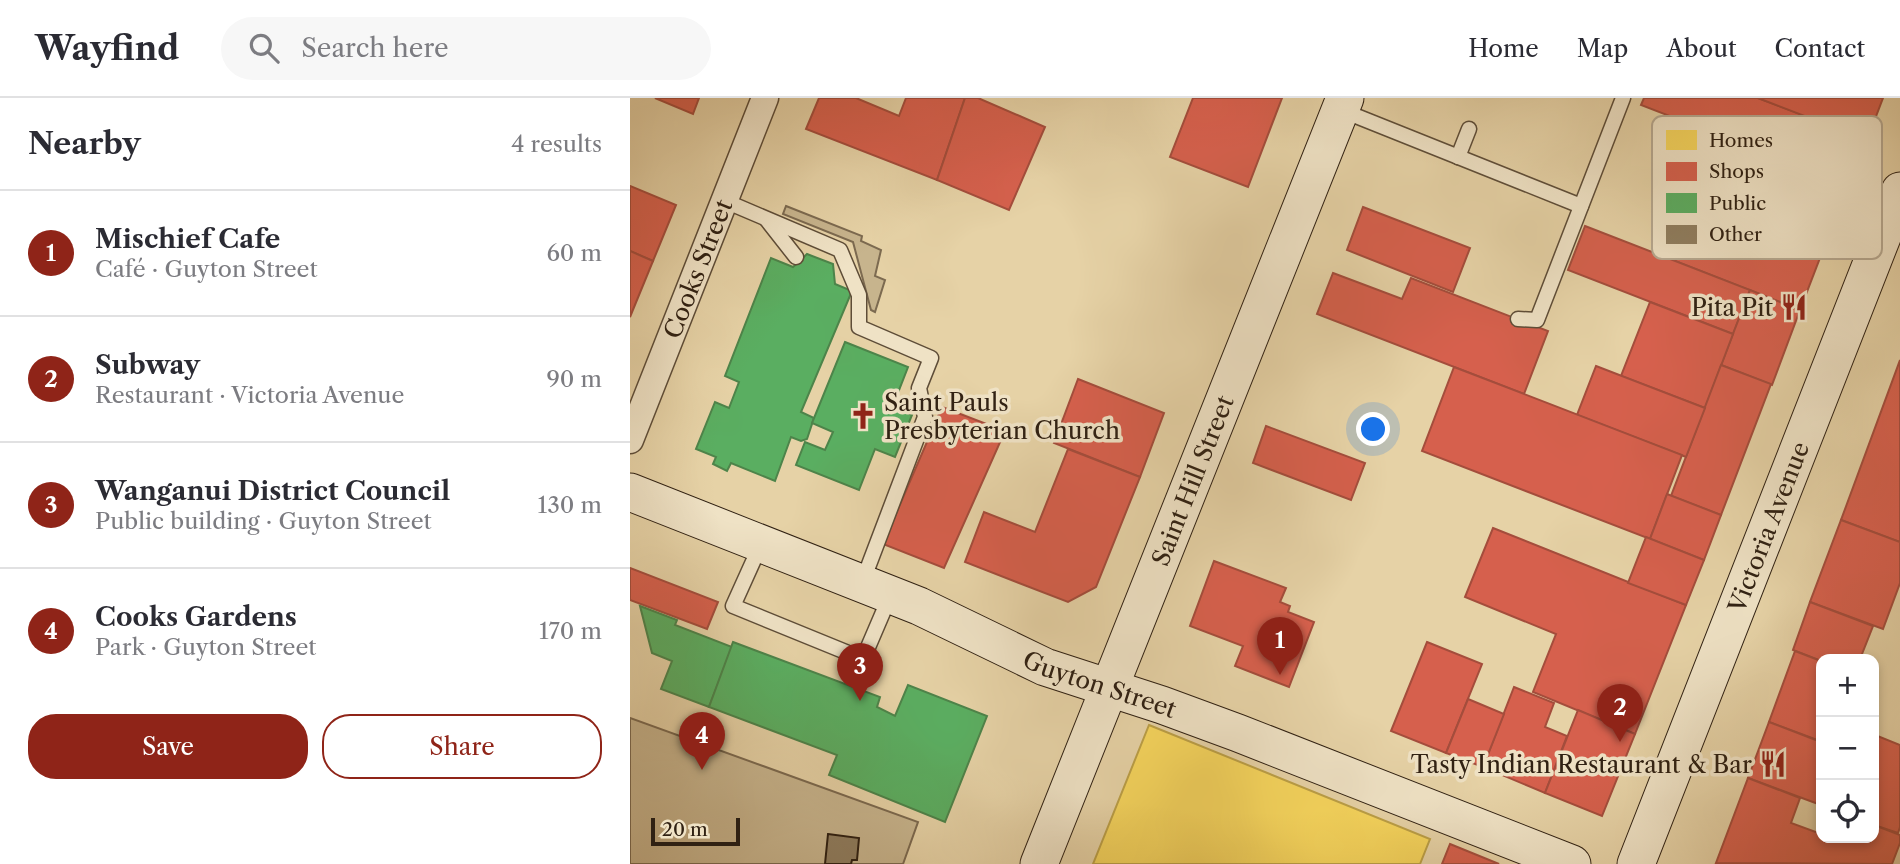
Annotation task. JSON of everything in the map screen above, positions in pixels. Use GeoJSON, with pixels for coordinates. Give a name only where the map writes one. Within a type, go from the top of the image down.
{"type":"FeatureCollection","features":[{"type":"Feature","properties":{"kind":"main road","name":"Saint Hill Street"},"geometry":{"type":"LineString","coordinates":[[1039,864],[1343,104]]}},
{"type":"Feature","properties":{"kind":"main road","name":"Victoria Avenue"},"geometry":{"type":"LineString","coordinates":[[1882,237],[1900,191]]}},
{"type":"Feature","properties":{"kind":"main road","name":"Victoria Avenue"},"geometry":{"type":"LineString","coordinates":[[1636,864],[1873,259]]}},
{"type":"Feature","properties":{"kind":"main road","name":"Guyton Street"},"geometry":{"type":"LineString","coordinates":[[630,492],[919,606],[1045,667],[1238,733],[1572,864]]}},
{"type":"Feature","properties":{"kind":"street","name":"Cooks Street"},"geometry":{"type":"LineString","coordinates":[[630,440],[765,98]]}},
{"type":"Feature","properties":{"kind":"lane"},"geometry":{"type":"LineString","coordinates":[[1518,319],[1536,320],[1623,98]]}},
{"type":"Feature","properties":{"kind":"lane"},"geometry":{"type":"LineString","coordinates":[[1343,104],[1458,157],[1581,206]]}},
{"type":"Feature","properties":{"kind":"lane"},"geometry":{"type":"LineString","coordinates":[[1458,157],[1469,129]]}},
{"type":"Feature","properties":{"kind":"lane"},"geometry":{"type":"LineString","coordinates":[[724,201],[840,250],[859,295],[859,327],[931,358],[919,388],[925,417],[876,589],[863,659],[733,606],[761,544]]}},
{"type":"Feature","properties":{"kind":"lane"},"geometry":{"type":"LineString","coordinates":[[766,219],[796,257]]}},
{"type":"Feature","properties":{"kind":"shaded area"},"geometry":{"type":"Polygon","coordinates":[[[786,206],[862,236],[861,241],[881,250],[875,276],[885,280],[875,312],[871,310],[853,242],[783,214],[786,206]]]}},
{"type":"Feature","properties":{"kind":"shaded area"},"geometry":{"type":"Polygon","coordinates":[[[630,718],[918,822],[903,864],[630,864],[630,718]]]}},
{"type":"Feature","properties":{"kind":"building: Homes"},"geometry":{"type":"Polygon","coordinates":[[[1149,725],[1430,839],[1420,864],[1093,864],[1149,725]]]}},
{"type":"Feature","properties":{"kind":"building: Shops"},"geometry":{"type":"Polygon","coordinates":[[[655,98],[699,98],[693,114],[655,98]]]}},
{"type":"Feature","properties":{"kind":"building: Shops"},"geometry":{"type":"Polygon","coordinates":[[[819,98],[856,98],[899,116],[906,98],[965,98],[937,180],[806,129],[819,98]]]}},
{"type":"Feature","properties":{"kind":"building: Shops"},"geometry":{"type":"Polygon","coordinates":[[[965,98],[978,98],[1045,127],[1009,210],[937,180],[965,98]]]}},
{"type":"Feature","properties":{"kind":"building: Shops"},"geometry":{"type":"Polygon","coordinates":[[[1193,98],[1282,98],[1248,187],[1170,157],[1193,98]]]}},
{"type":"Feature","properties":{"kind":"building: Shops"},"geometry":{"type":"Polygon","coordinates":[[[1644,98],[1758,98],[1805,116],[1669,116],[1641,105],[1644,98]]]}},
{"type":"Feature","properties":{"kind":"building: Shops"},"geometry":{"type":"Polygon","coordinates":[[[1758,98],[1883,98],[1876,116],[1805,116],[1758,98]]]}},
{"type":"Feature","properties":{"kind":"building: Shops"},"geometry":{"type":"Polygon","coordinates":[[[630,186],[676,205],[653,261],[630,251],[630,186]]]}},
{"type":"Feature","properties":{"kind":"building: Shops"},"geometry":{"type":"Polygon","coordinates":[[[1363,207],[1470,248],[1453,292],[1347,250],[1363,207]]]}},
{"type":"Feature","properties":{"kind":"building: Shops"},"geometry":{"type":"Polygon","coordinates":[[[1585,226],[1652,252],[1652,259],[1670,259],[1750,290],[1733,334],[1568,270],[1585,226]]]}},
{"type":"Feature","properties":{"kind":"building: Shops"},"geometry":{"type":"Polygon","coordinates":[[[630,251],[653,261],[630,317],[630,251]]]}},
{"type":"Feature","properties":{"kind":"building: Shops"},"geometry":{"type":"Polygon","coordinates":[[[1676,259],[1820,259],[1800,310],[1675,261],[1676,259]]]}},
{"type":"Feature","properties":{"kind":"building: Shops"},"geometry":{"type":"Polygon","coordinates":[[[1333,273],[1402,299],[1411,278],[1548,331],[1524,394],[1317,314],[1333,273]]]}},
{"type":"Feature","properties":{"kind":"building: Shops"},"geometry":{"type":"Polygon","coordinates":[[[1750,290],[1800,310],[1772,385],[1721,365],[1750,290]]]}},
{"type":"Feature","properties":{"kind":"building: Shops"},"geometry":{"type":"Polygon","coordinates":[[[1650,302],[1733,334],[1705,408],[1621,376],[1650,302]]]}},
{"type":"Feature","properties":{"kind":"building: Shops"},"geometry":{"type":"Polygon","coordinates":[[[1900,360],[1900,542],[1841,520],[1900,360]]]}},
{"type":"Feature","properties":{"kind":"building: Shops"},"geometry":{"type":"Polygon","coordinates":[[[1721,365],[1771,384],[1721,515],[1671,496],[1721,365]]]}},
{"type":"Feature","properties":{"kind":"building: Shops"},"geometry":{"type":"Polygon","coordinates":[[[1596,366],[1705,408],[1686,457],[1577,415],[1596,366]]]}},
{"type":"Feature","properties":{"kind":"building: Shops"},"geometry":{"type":"Polygon","coordinates":[[[1454,367],[1682,455],[1650,539],[1422,451],[1454,367]]]}},
{"type":"Feature","properties":{"kind":"building: Shops"},"geometry":{"type":"Polygon","coordinates":[[[1078,379],[1164,413],[1140,477],[1054,443],[1078,379]]]}},
{"type":"Feature","properties":{"kind":"building: Shops"},"geometry":{"type":"Polygon","coordinates":[[[942,407],[1005,431],[944,568],[883,544],[942,407]]]}},
{"type":"Feature","properties":{"kind":"building: Shops"},"geometry":{"type":"Polygon","coordinates":[[[1266,426],[1365,463],[1351,500],[1253,463],[1266,426]]]}},
{"type":"Feature","properties":{"kind":"building: Shops"},"geometry":{"type":"Polygon","coordinates":[[[1068,449],[1140,477],[1096,587],[1068,602],[965,562],[984,512],[1035,532],[1068,449]]]}},
{"type":"Feature","properties":{"kind":"building: Shops"},"geometry":{"type":"Polygon","coordinates":[[[1667,494],[1721,515],[1704,560],[1650,539],[1667,494]]]}},
{"type":"Feature","properties":{"kind":"building: Shops"},"geometry":{"type":"Polygon","coordinates":[[[1841,520],[1900,542],[1900,583],[1883,629],[1810,602],[1841,520]]]}},
{"type":"Feature","properties":{"kind":"building: Shops"},"geometry":{"type":"Polygon","coordinates":[[[1493,528],[1686,605],[1635,734],[1533,692],[1556,634],[1465,597],[1493,528]]]}},
{"type":"Feature","properties":{"kind":"building: Shops"},"geometry":{"type":"Polygon","coordinates":[[[1646,537],[1704,560],[1686,605],[1628,583],[1646,537]]]}},
{"type":"Feature","properties":{"kind":"building: Shops"},"geometry":{"type":"Polygon","coordinates":[[[1214,561],[1286,588],[1280,602],[1290,606],[1288,612],[1314,622],[1289,687],[1235,666],[1243,646],[1190,626],[1214,561]]]}},
{"type":"Feature","properties":{"kind":"building: Shops"},"geometry":{"type":"Polygon","coordinates":[[[630,568],[718,602],[707,629],[630,600],[630,568]]]}},
{"type":"Feature","properties":{"kind":"building: Shops"},"geometry":{"type":"Polygon","coordinates":[[[1810,602],[1873,626],[1862,654],[1816,654],[1816,659],[1793,650],[1810,602]]]}},
{"type":"Feature","properties":{"kind":"building: Shops"},"geometry":{"type":"Polygon","coordinates":[[[1427,642],[1482,664],[1446,753],[1391,731],[1427,642]]]}},
{"type":"Feature","properties":{"kind":"building: Shops"},"geometry":{"type":"Polygon","coordinates":[[[1795,651],[1816,659],[1816,740],[1769,722],[1795,651]]]}},
{"type":"Feature","properties":{"kind":"building: Shops"},"geometry":{"type":"Polygon","coordinates":[[[1514,687],[1554,703],[1545,727],[1567,736],[1545,793],[1483,767],[1514,687]]]}},
{"type":"Feature","properties":{"kind":"building: Shops"},"geometry":{"type":"Polygon","coordinates":[[[1468,699],[1504,714],[1483,767],[1446,753],[1468,699]]]}},
{"type":"Feature","properties":{"kind":"building: Shops"},"geometry":{"type":"Polygon","coordinates":[[[1578,710],[1635,734],[1602,816],[1545,793],[1578,710]]]}},
{"type":"Feature","properties":{"kind":"building: Shops"},"geometry":{"type":"Polygon","coordinates":[[[1769,722],[1816,740],[1816,803],[1748,778],[1769,722]]]}},
{"type":"Feature","properties":{"kind":"building: Shops"},"geometry":{"type":"Polygon","coordinates":[[[1879,737],[1900,745],[1898,833],[1879,827],[1879,737]]]}},
{"type":"Feature","properties":{"kind":"building: Shops"},"geometry":{"type":"Polygon","coordinates":[[[1748,778],[1800,798],[1791,823],[1816,832],[1816,843],[1879,843],[1879,827],[1900,835],[1900,843],[1892,864],[1716,863],[1748,778]]]}},
{"type":"Feature","properties":{"kind":"building: Shops"},"geometry":{"type":"Polygon","coordinates":[[[1450,844],[1499,864],[1442,864],[1450,844]]]}},
{"type":"Feature","properties":{"kind":"building: Public"},"geometry":{"type":"Polygon","coordinates":[[[807,254],[833,264],[835,284],[852,291],[801,412],[814,418],[807,439],[801,441],[791,437],[775,481],[731,463],[727,471],[713,464],[716,457],[696,449],[715,402],[729,408],[739,382],[725,376],[771,258],[793,267],[807,254]]]}},
{"type":"Feature","properties":{"kind":"building: Public","name":"Saint Pauls Presbyterian Church"},"geometry":{"type":"Polygon","coordinates":[[[845,342],[908,367],[896,398],[904,401],[901,410],[912,415],[895,457],[875,449],[859,490],[796,465],[805,442],[825,450],[833,432],[812,423],[845,342]]]}},
{"type":"Feature","properties":{"kind":"building: Public"},"geometry":{"type":"Polygon","coordinates":[[[640,606],[677,620],[675,625],[732,647],[709,707],[661,689],[672,661],[652,653],[640,606]]]}},
{"type":"Feature","properties":{"kind":"building: Public"},"geometry":{"type":"Polygon","coordinates":[[[733,642],[880,697],[877,707],[895,716],[908,685],[987,716],[945,822],[829,775],[837,755],[709,707],[733,642]]]}},
{"type":"Feature","properties":{"kind":"building: Other"},"geometry":{"type":"Polygon","coordinates":[[[828,834],[859,838],[857,860],[852,860],[851,864],[825,864],[828,834]]]}},
{"type":"Feature","properties":{"kind":"place","name":"Pita Pit"},"geometry":{"type":"Point","coordinates":[1794,307]}},
{"type":"Feature","properties":{"kind":"place","name":"Saint Pauls Presbyterian Church"},"geometry":{"type":"Point","coordinates":[863,416]}},
{"type":"Feature","properties":{"kind":"place","name":"Mischief Cafe"},"geometry":{"type":"Point","coordinates":[1280,675]}},
{"type":"Feature","properties":{"kind":"place","name":"Wanganui District Council"},"geometry":{"type":"Point","coordinates":[860,701]}},
{"type":"Feature","properties":{"kind":"place","name":"Subway"},"geometry":{"type":"Point","coordinates":[1620,742]}},
{"type":"Feature","properties":{"kind":"place","name":"Tasty Indian Restaurant & Bar"},"geometry":{"type":"Point","coordinates":[1773,764]}},
{"type":"Feature","properties":{"kind":"place","name":"Cooks Gardens"},"geometry":{"type":"Point","coordinates":[702,770]}}]}
